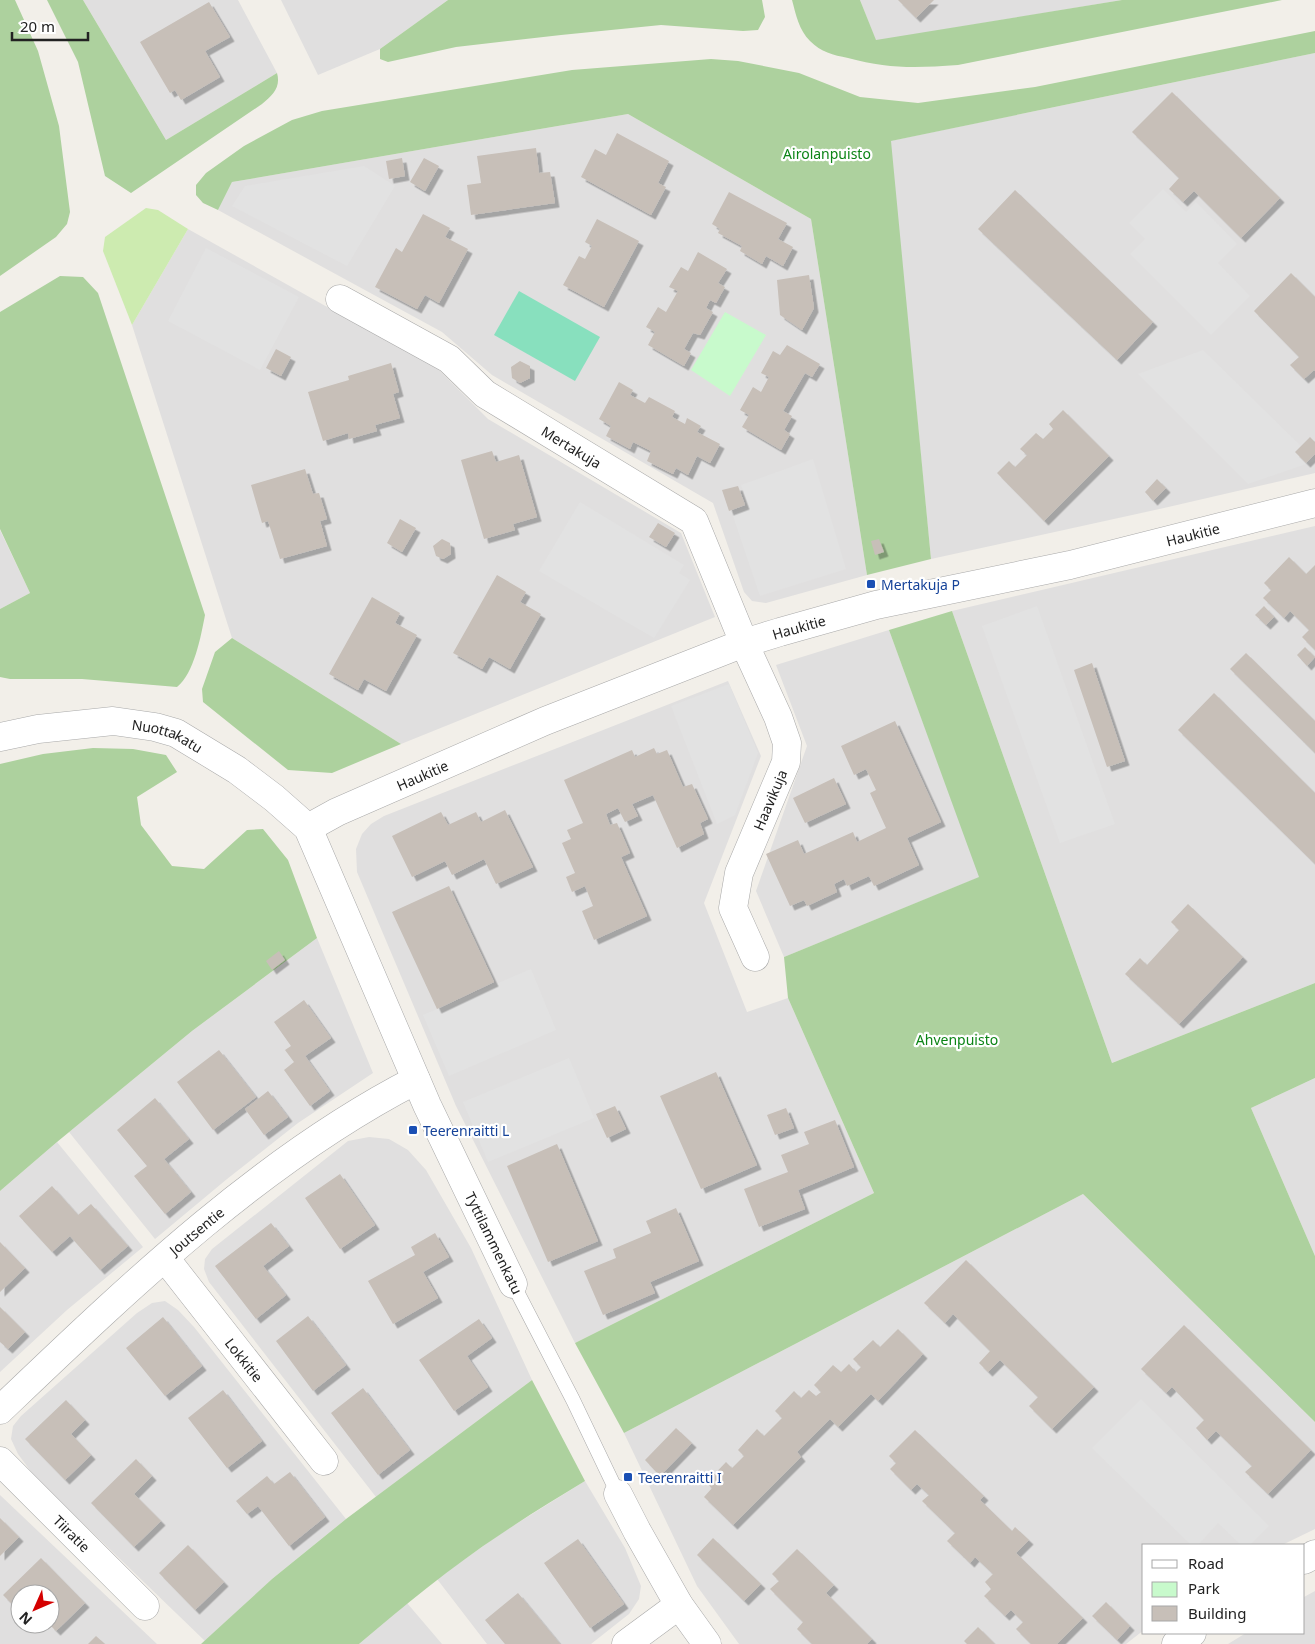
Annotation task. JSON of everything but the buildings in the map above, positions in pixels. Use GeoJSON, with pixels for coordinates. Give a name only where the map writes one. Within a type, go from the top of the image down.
{"type":"FeatureCollection","features":[{"type":"Feature","properties":{"kind":"street","name":"Mertakuja"},"geometry":{"type":"LineString","coordinates":[[340,299],[449,359],[485,394],[694,521],[744,643]]}},
{"type":"Feature","properties":{"kind":"street","name":"Haukitie"},"geometry":{"type":"LineString","coordinates":[[308,828],[337,812],[545,721],[744,643],[868,607],[1070,565],[1315,503]]}},
{"type":"Feature","properties":{"kind":"street","name":"Haavikuja"},"geometry":{"type":"LineString","coordinates":[[744,643],[778,717],[787,743],[786,762],[739,873],[733,908],[755,957]]}},
{"type":"Feature","properties":{"kind":"street","name":"Nuottakatu"},"geometry":{"type":"LineString","coordinates":[[0,737],[38,729],[113,721],[169,731],[200,746],[237,770],[274,798],[308,828]]}},
{"type":"Feature","properties":{"kind":"street","name":"Tyttilammenkatu"},"geometry":{"type":"LineString","coordinates":[[308,828],[416,1080],[513,1284]]}},
{"type":"Feature","properties":{"kind":"street","name":"Joutsentie"},"geometry":{"type":"LineString","coordinates":[[0,1410],[88,1326],[217,1214],[308,1145],[396,1090],[416,1080]]}},
{"type":"Feature","properties":{"kind":"street","name":"Lokkitie"},"geometry":{"type":"LineString","coordinates":[[165,1258],[324,1461]]}},
{"type":"Feature","properties":{"kind":"street","name":"Tiiratie"},"geometry":{"type":"LineString","coordinates":[[0,1461],[145,1606]]}},
{"type":"Feature","properties":{"kind":"street","name":"Tyttilammenkatu"},"geometry":{"type":"LineString","coordinates":[[618,1494],[679,1605],[707,1644]]}},
{"type":"Feature","properties":{"kind":"street"},"geometry":{"type":"LineString","coordinates":[[626,1644],[679,1605]]}},
{"type":"Feature","properties":{"kind":"street"},"geometry":{"type":"LineString","coordinates":[[1176,1644],[1191,1634]]}},
{"type":"Feature","properties":{"kind":"lane","name":"Tyttilammenkatu"},"geometry":{"type":"LineString","coordinates":[[513,1284],[573,1400],[618,1494]]}},
{"type":"Feature","properties":{"kind":"shaded area"},"geometry":{"type":"Polygon","coordinates":[[[83,0],[238,0],[277,73],[166,140],[83,0]]]}},
{"type":"Feature","properties":{"kind":"shaded area"},"geometry":{"type":"Polygon","coordinates":[[[281,0],[448,0],[380,49],[318,75],[281,0]]]}},
{"type":"Feature","properties":{"kind":"shaded area"},"geometry":{"type":"Polygon","coordinates":[[[860,0],[1122,0],[876,41],[860,0]]]}},
{"type":"Feature","properties":{"kind":"shaded area"},"geometry":{"type":"Polygon","coordinates":[[[1315,53],[1315,473],[931,559],[890,141],[1315,53]]]}},
{"type":"Feature","properties":{"kind":"shaded area"},"geometry":{"type":"Polygon","coordinates":[[[628,114],[811,219],[867,575],[766,603],[752,601],[744,592],[713,503],[492,375],[442,332],[218,210],[232,182],[628,114]]]}},
{"type":"Feature","properties":{"kind":"shaded area"},"geometry":{"type":"Polygon","coordinates":[[[364,166],[395,186],[347,266],[232,206],[245,186],[364,166]]]}},
{"type":"Feature","properties":{"kind":"shaded area"},"geometry":{"type":"Polygon","coordinates":[[[1163,189],[1186,212],[1196,202],[1237,244],[1218,263],[1250,296],[1211,335],[1130,254],[1145,239],[1129,223],[1163,189]]]}},
{"type":"Feature","properties":{"kind":"shaded area"},"geometry":{"type":"Polygon","coordinates":[[[188,229],[438,369],[488,419],[681,533],[715,617],[401,744],[232,638],[132,325],[188,229]]]}},
{"type":"Feature","properties":{"kind":"shaded area"},"geometry":{"type":"Polygon","coordinates":[[[206,248],[299,297],[260,370],[168,321],[206,248]]]}},
{"type":"Feature","properties":{"kind":"shaded area"},"geometry":{"type":"Polygon","coordinates":[[[1203,350],[1315,461],[1248,484],[1138,374],[1203,350]]]}},
{"type":"Feature","properties":{"kind":"shaded area"},"geometry":{"type":"Polygon","coordinates":[[[813,459],[846,569],[760,596],[732,513],[748,507],[741,485],[813,459]]]}},
{"type":"Feature","properties":{"kind":"shaded area"},"geometry":{"type":"Polygon","coordinates":[[[580,502],[684,565],[679,573],[690,580],[654,638],[539,571],[580,502]]]}},
{"type":"Feature","properties":{"kind":"shaded area"},"geometry":{"type":"Polygon","coordinates":[[[1315,526],[1315,983],[1112,1063],[952,611],[1315,526]]]}},
{"type":"Feature","properties":{"kind":"shaded area"},"geometry":{"type":"Polygon","coordinates":[[[0,530],[30,593],[0,609],[0,530]]]}},
{"type":"Feature","properties":{"kind":"shaded area"},"geometry":{"type":"Polygon","coordinates":[[[1037,606],[1115,824],[1060,843],[982,626],[1037,606]]]}},
{"type":"Feature","properties":{"kind":"shaded area"},"geometry":{"type":"Polygon","coordinates":[[[889,630],[980,877],[784,957],[756,891],[807,746],[776,665],[889,630]]]}},
{"type":"Feature","properties":{"kind":"shaded area"},"geometry":{"type":"Polygon","coordinates":[[[728,681],[761,756],[704,903],[747,1012],[788,998],[874,1193],[575,1343],[456,1106],[357,872],[356,849],[362,834],[371,824],[384,816],[728,681]]]}},
{"type":"Feature","properties":{"kind":"shaded area"},"geometry":{"type":"Polygon","coordinates":[[[729,684],[758,753],[735,815],[717,824],[671,706],[729,684]]]}},
{"type":"Feature","properties":{"kind":"shaded area"},"geometry":{"type":"Polygon","coordinates":[[[317,938],[373,1073],[298,1123],[155,1239],[69,1132],[192,1031],[317,938]]]}},
{"type":"Feature","properties":{"kind":"shaded area"},"geometry":{"type":"Polygon","coordinates":[[[531,969],[556,1030],[449,1076],[423,1015],[531,969]]]}},
{"type":"Feature","properties":{"kind":"shaded area"},"geometry":{"type":"Polygon","coordinates":[[[569,1058],[594,1118],[488,1162],[463,1102],[569,1058]]]}},
{"type":"Feature","properties":{"kind":"shaded area"},"geometry":{"type":"Polygon","coordinates":[[[1315,1078],[1315,1256],[1251,1108],[1315,1078]]]}},
{"type":"Feature","properties":{"kind":"shaded area"},"geometry":{"type":"Polygon","coordinates":[[[369,1137],[389,1139],[408,1150],[426,1170],[471,1248],[532,1380],[376,1497],[209,1282],[204,1269],[205,1259],[212,1249],[348,1141],[369,1137]]]}},
{"type":"Feature","properties":{"kind":"shaded area"},"geometry":{"type":"Polygon","coordinates":[[[57,1142],[143,1247],[67,1310],[0,1372],[0,1191],[57,1142]]]}},
{"type":"Feature","properties":{"kind":"shaded area"},"geometry":{"type":"Polygon","coordinates":[[[1083,1194],[1315,1422],[1315,1529],[1284,1544],[1142,1544],[1142,1632],[1126,1644],[739,1644],[697,1586],[624,1433],[1083,1194]]]}},
{"type":"Feature","properties":{"kind":"shaded area"},"geometry":{"type":"Polygon","coordinates":[[[165,1301],[178,1310],[194,1327],[346,1519],[272,1579],[205,1641],[35,1477],[18,1454],[11,1439],[13,1426],[21,1416],[137,1313],[152,1303],[165,1301]]]}},
{"type":"Feature","properties":{"kind":"shaded area"},"geometry":{"type":"Polygon","coordinates":[[[1141,1399],[1269,1526],[1251,1544],[1240,1544],[1218,1523],[1199,1544],[1190,1544],[1092,1448],[1141,1399]]]}},
{"type":"Feature","properties":{"kind":"shaded area"},"geometry":{"type":"Polygon","coordinates":[[[585,1481],[625,1548],[641,1586],[639,1599],[629,1614],[591,1644],[487,1644],[437,1579],[500,1534],[585,1481]]]}},
{"type":"Feature","properties":{"kind":"shaded area"},"geometry":{"type":"Polygon","coordinates":[[[0,1495],[157,1644],[0,1644],[0,1495]]]}},
{"type":"Feature","properties":{"kind":"shaded area"},"geometry":{"type":"Polygon","coordinates":[[[1315,1591],[1315,1644],[1228,1644],[1244,1634],[1305,1634],[1305,1596],[1315,1591]]]}},
{"type":"Feature","properties":{"kind":"shaded area"},"geometry":{"type":"Polygon","coordinates":[[[407,1603],[442,1644],[359,1644],[407,1603]]]}},
{"type":"Feature","properties":{"kind":"green space"},"geometry":{"type":"Polygon","coordinates":[[[0,0],[15,0],[38,51],[59,126],[70,212],[67,224],[56,237],[0,276],[0,0]]]}},
{"type":"Feature","properties":{"kind":"green space"},"geometry":{"type":"Polygon","coordinates":[[[47,0],[83,0],[166,140],[277,73],[277,87],[273,94],[262,104],[131,193],[105,176],[78,62],[47,0]]]}},
{"type":"Feature","properties":{"kind":"green space"},"geometry":{"type":"Polygon","coordinates":[[[448,0],[762,0],[765,17],[758,30],[743,31],[661,25],[456,47],[388,62],[380,59],[380,49],[448,0]]]}},
{"type":"Feature","properties":{"kind":"green space"},"geometry":{"type":"Polygon","coordinates":[[[792,0],[860,0],[876,40],[1122,0],[1282,0],[958,65],[915,67],[862,62],[828,53],[814,45],[803,32],[792,0]]]}},
{"type":"Feature","properties":{"kind":"green space","name":"Airolanpuisto"},"geometry":{"type":"Polygon","coordinates":[[[1315,31],[1315,53],[891,141],[931,559],[867,575],[811,219],[628,114],[232,182],[218,210],[203,203],[196,195],[196,185],[206,173],[244,146],[292,120],[322,111],[572,70],[711,59],[738,61],[799,73],[860,97],[918,103],[1035,87],[1315,31]]]}},
{"type":"Feature","properties":{"kind":"green space"},"geometry":{"type":"Polygon","coordinates":[[[146,208],[158,210],[188,229],[132,325],[103,251],[105,237],[146,208]]]}},
{"type":"Feature","properties":{"kind":"green space"},"geometry":{"type":"Polygon","coordinates":[[[60,276],[83,277],[98,293],[205,615],[199,644],[192,664],[183,681],[177,687],[82,679],[10,679],[0,677],[0,609],[30,593],[0,529],[0,312],[60,276]]]}},
{"type":"Feature","properties":{"kind":"green space"},"geometry":{"type":"Polygon","coordinates":[[[519,291],[600,337],[575,381],[494,335],[519,291]]]}},
{"type":"Feature","properties":{"kind":"green space"},"geometry":{"type":"Polygon","coordinates":[[[725,312],[766,335],[730,396],[691,370],[725,312]]]}},
{"type":"Feature","properties":{"kind":"green space","name":"Ahvenpuisto"},"geometry":{"type":"Polygon","coordinates":[[[952,611],[1112,1063],[1315,983],[1315,1078],[1251,1108],[1315,1256],[1315,1422],[1083,1194],[624,1433],[575,1343],[874,1193],[788,998],[784,957],[979,877],[889,630],[952,611]]]}},
{"type":"Feature","properties":{"kind":"green space"},"geometry":{"type":"Polygon","coordinates":[[[232,638],[401,744],[332,773],[288,770],[203,702],[202,689],[215,652],[232,638]]]}},
{"type":"Feature","properties":{"kind":"green space"},"geometry":{"type":"Polygon","coordinates":[[[93,748],[133,749],[166,755],[177,772],[137,797],[141,825],[172,866],[204,869],[247,830],[263,829],[288,860],[317,938],[192,1031],[0,1191],[0,764],[43,754],[93,748]]]}},
{"type":"Feature","properties":{"kind":"green space"},"geometry":{"type":"Polygon","coordinates":[[[532,1380],[585,1481],[482,1547],[446,1573],[359,1644],[201,1644],[272,1579],[346,1519],[532,1380]]]}},
{"type":"Feature","properties":{"kind":"place","name":"Mertakuja P"},"geometry":{"type":"Point","coordinates":[871,584]}},
{"type":"Feature","properties":{"kind":"place","name":"Teerenraitti L"},"geometry":{"type":"Point","coordinates":[413,1130]}},
{"type":"Feature","properties":{"kind":"place","name":"Teerenraitti I"},"geometry":{"type":"Point","coordinates":[628,1477]}}]}
